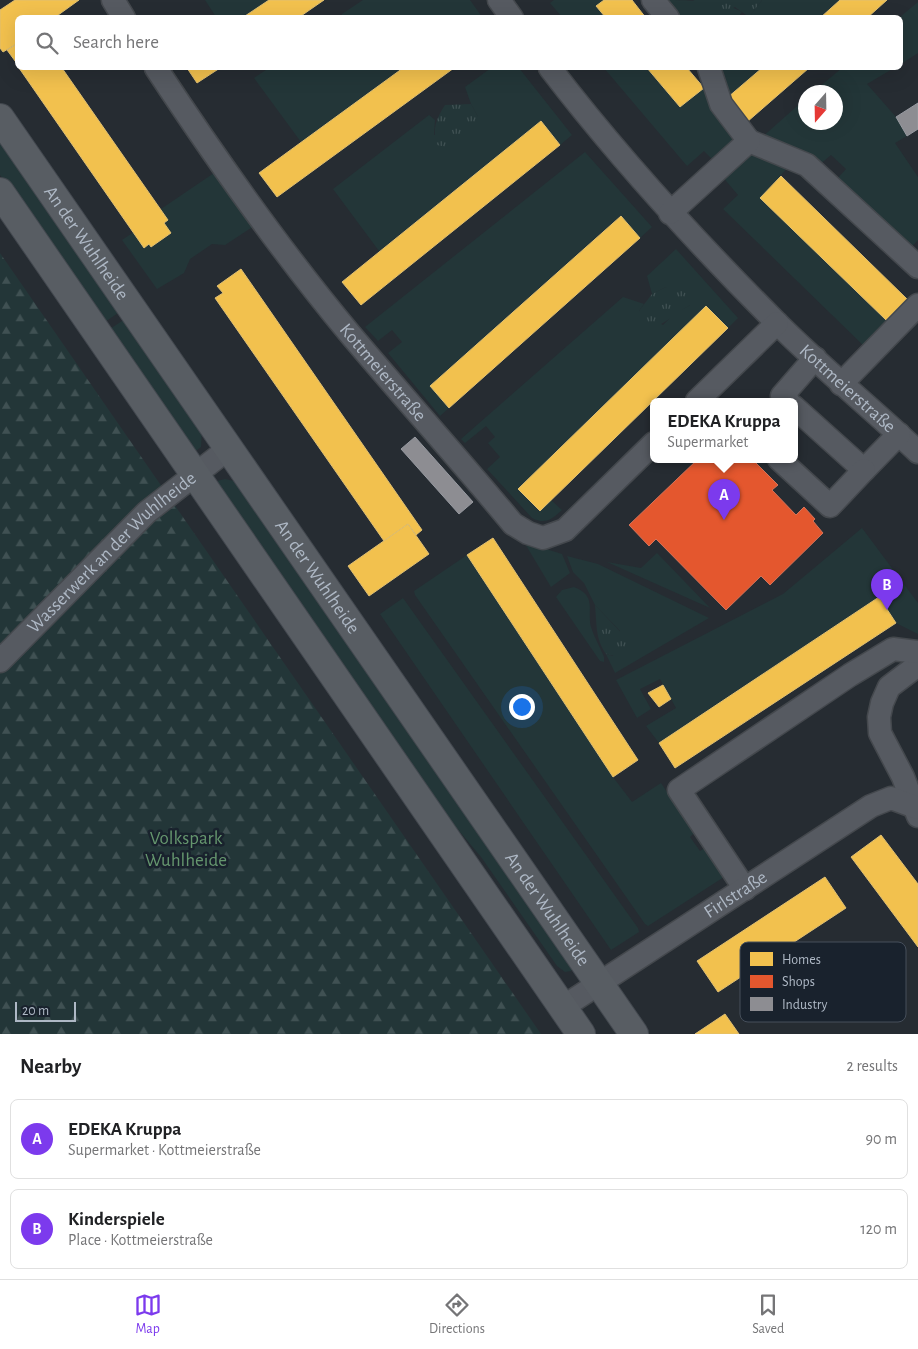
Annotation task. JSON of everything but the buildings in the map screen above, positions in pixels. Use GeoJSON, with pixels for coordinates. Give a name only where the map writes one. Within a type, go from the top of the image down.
{"type":"FeatureCollection","features":[{"type":"Feature","properties":{"kind":"main road","name":"An der Wuhlheide"},"geometry":{"type":"LineString","coordinates":[[0,118],[353,625],[634,1034]]}},
{"type":"Feature","properties":{"kind":"main road"},"geometry":{"type":"LineString","coordinates":[[0,192],[99,332],[193,474],[581,1034]]}},
{"type":"Feature","properties":{"kind":"street"},"geometry":{"type":"LineString","coordinates":[[113,0],[122,15]]}},
{"type":"Feature","properties":{"kind":"street"},"geometry":{"type":"LineString","coordinates":[[499,0],[510,15]]}},
{"type":"Feature","properties":{"kind":"street"},"geometry":{"type":"LineString","coordinates":[[653,0],[666,15]]}},
{"type":"Feature","properties":{"kind":"street","name":"Kottmeierstraße"},"geometry":{"type":"LineString","coordinates":[[157,70],[265,224],[349,332],[513,524],[528,533],[543,538],[565,530],[650,447]]}},
{"type":"Feature","properties":{"kind":"street","name":"Kottmeierstraße"},"geometry":{"type":"LineString","coordinates":[[552,70],[599,132],[670,213],[777,323],[841,384],[918,452]]}},
{"type":"Feature","properties":{"kind":"street"},"geometry":{"type":"LineString","coordinates":[[710,70],[721,104],[749,141],[807,165],[918,267]]}},
{"type":"Feature","properties":{"kind":"street"},"geometry":{"type":"LineString","coordinates":[[670,213],[749,141]]}},
{"type":"Feature","properties":{"kind":"street"},"geometry":{"type":"LineString","coordinates":[[841,384],[918,305]]}},
{"type":"Feature","properties":{"kind":"street"},"geometry":{"type":"LineString","coordinates":[[700,398],[777,323]]}},
{"type":"Feature","properties":{"kind":"street"},"geometry":{"type":"LineString","coordinates":[[787,398],[815,358]]}},
{"type":"Feature","properties":{"kind":"street"},"geometry":{"type":"LineString","coordinates":[[798,412],[864,470]]}},
{"type":"Feature","properties":{"kind":"street"},"geometry":{"type":"LineString","coordinates":[[783,463],[830,506],[899,434]]}},
{"type":"Feature","properties":{"kind":"street","name":"Wasserwerk an der Wuhlheide"},"geometry":{"type":"LineString","coordinates":[[0,661],[147,512],[228,448]]}},
{"type":"Feature","properties":{"kind":"street"},"geometry":{"type":"LineString","coordinates":[[745,889],[680,790],[850,675],[893,649],[918,652]]}},
{"type":"Feature","properties":{"kind":"street","name":"Firlstraße"},"geometry":{"type":"LineString","coordinates":[[917,811],[903,777],[880,733],[879,717],[882,703],[889,687],[918,665]]}},
{"type":"Feature","properties":{"kind":"street","name":"Firlstraße"},"geometry":{"type":"LineString","coordinates":[[563,1007],[871,806],[891,798],[917,811]]}},
{"type":"Feature","properties":{"kind":"green space"},"geometry":{"type":"Polygon","coordinates":[[[205,0],[269,0],[246,15],[215,15],[205,0]]]}},
{"type":"Feature","properties":{"kind":"green space"},"geometry":{"type":"Polygon","coordinates":[[[363,0],[470,0],[481,15],[342,15],[363,0]]]}},
{"type":"Feature","properties":{"kind":"green space"},"geometry":{"type":"Polygon","coordinates":[[[554,0],[604,0],[597,6],[604,15],[560,15],[550,3],[554,0]]]}},
{"type":"Feature","properties":{"kind":"green space"},"geometry":{"type":"Polygon","coordinates":[[[660,0],[713,3],[742,12],[740,15],[671,15],[660,0]]]}},
{"type":"Feature","properties":{"kind":"green space"},"geometry":{"type":"Polygon","coordinates":[[[693,0],[762,0],[751,15],[746,15],[735,7],[720,9],[693,0]]]}},
{"type":"Feature","properties":{"kind":"green space"},"geometry":{"type":"Polygon","coordinates":[[[762,0],[840,0],[822,15],[750,15],[762,0]]]}},
{"type":"Feature","properties":{"kind":"green space"},"geometry":{"type":"Polygon","coordinates":[[[918,2],[918,53],[903,63],[903,15],[918,2]]]}},
{"type":"Feature","properties":{"kind":"green space"},"geometry":{"type":"Polygon","coordinates":[[[266,70],[400,70],[301,142],[254,78],[266,70]]]}},
{"type":"Feature","properties":{"kind":"green space"},"geometry":{"type":"Polygon","coordinates":[[[488,70],[521,70],[572,135],[560,145],[541,122],[379,251],[333,189],[429,115],[435,120],[434,135],[478,117],[465,87],[488,70]]]}},
{"type":"Feature","properties":{"kind":"green space"},"geometry":{"type":"Polygon","coordinates":[[[606,70],[649,70],[680,107],[704,88],[731,130],[736,145],[717,164],[704,151],[687,166],[606,70]]]}},
{"type":"Feature","properties":{"kind":"green space"},"geometry":{"type":"Polygon","coordinates":[[[720,70],[760,70],[727,98],[720,70]]]}},
{"type":"Feature","properties":{"kind":"green space"},"geometry":{"type":"Polygon","coordinates":[[[840,70],[891,70],[867,84],[896,117],[907,136],[895,143],[918,177],[918,240],[908,251],[835,181],[846,169],[831,155],[818,166],[760,139],[798,105],[798,130],[843,130],[843,85],[821,85],[840,70]]]}},
{"type":"Feature","properties":{"kind":"green space"},"geometry":{"type":"Polygon","coordinates":[[[471,104],[478,117],[473,133],[455,149],[437,145],[436,124],[445,105],[471,104]]]}},
{"type":"Feature","properties":{"kind":"green space"},"geometry":{"type":"Polygon","coordinates":[[[0,136],[121,311],[102,324],[0,175],[0,136]]]}},
{"type":"Feature","properties":{"kind":"green space"},"geometry":{"type":"Polygon","coordinates":[[[585,152],[652,227],[640,238],[620,216],[430,386],[449,408],[440,416],[388,353],[402,342],[392,330],[378,341],[365,327],[585,152]]]}},
{"type":"Feature","properties":{"kind":"green space"},"geometry":{"type":"Polygon","coordinates":[[[745,152],[792,163],[760,198],[886,320],[889,325],[866,348],[723,209],[738,195],[721,175],[745,152]]]}},
{"type":"Feature","properties":{"kind":"green space"},"geometry":{"type":"Polygon","coordinates":[[[214,173],[254,226],[225,245],[212,244],[190,259],[184,273],[157,289],[122,240],[134,232],[145,247],[149,244],[151,247],[171,234],[164,223],[168,220],[161,209],[214,173]]]}},
{"type":"Feature","properties":{"kind":"green space"},"geometry":{"type":"Polygon","coordinates":[[[676,249],[738,318],[728,328],[706,307],[518,489],[539,511],[551,500],[562,510],[545,521],[532,518],[487,469],[500,457],[488,443],[495,437],[486,426],[465,443],[461,439],[623,297],[644,304],[639,311],[663,325],[674,314],[690,305],[666,287],[652,294],[647,276],[676,249]]]}},
{"type":"Feature","properties":{"kind":"green space","name":"Volkspark Wuhlheide"},"geometry":{"type":"Polygon","coordinates":[[[0,253],[541,1034],[0,1034],[0,253]]]}},
{"type":"Feature","properties":{"kind":"green space"},"geometry":{"type":"Polygon","coordinates":[[[666,287],[682,291],[691,297],[690,305],[650,329],[642,320],[639,311],[652,294],[666,287]]]}},
{"type":"Feature","properties":{"kind":"green space"},"geometry":{"type":"Polygon","coordinates":[[[125,319],[202,431],[201,447],[197,450],[189,450],[107,331],[125,319]]]}},
{"type":"Feature","properties":{"kind":"green space"},"geometry":{"type":"Polygon","coordinates":[[[225,479],[234,481],[241,487],[573,966],[571,971],[565,972],[557,966],[481,857],[434,801],[215,485],[217,481],[225,479]]]}},
{"type":"Feature","properties":{"kind":"green space"},"geometry":{"type":"Polygon","coordinates":[[[862,528],[918,603],[918,634],[896,623],[879,597],[659,743],[646,726],[676,708],[660,679],[640,689],[651,709],[637,718],[616,680],[783,594],[862,528]]]}},
{"type":"Feature","properties":{"kind":"green space"},"geometry":{"type":"Polygon","coordinates":[[[524,542],[562,554],[570,573],[551,587],[524,542]]]}},
{"type":"Feature","properties":{"kind":"green space"},"geometry":{"type":"Polygon","coordinates":[[[657,553],[710,608],[607,562],[641,568],[657,553]]]}},
{"type":"Feature","properties":{"kind":"green space"},"geometry":{"type":"Polygon","coordinates":[[[467,555],[613,777],[632,802],[661,783],[694,833],[690,837],[700,851],[705,848],[724,877],[648,926],[415,595],[414,591],[467,555]]]}},
{"type":"Feature","properties":{"kind":"green space"},"geometry":{"type":"Polygon","coordinates":[[[567,556],[598,564],[709,618],[615,673],[606,654],[613,656],[620,631],[595,605],[584,583],[573,572],[567,556]]]}},
{"type":"Feature","properties":{"kind":"green space"},"geometry":{"type":"Polygon","coordinates":[[[574,587],[586,595],[590,604],[591,627],[604,657],[604,662],[600,661],[556,597],[562,590],[574,587]]]}},
{"type":"Feature","properties":{"kind":"green space"},"geometry":{"type":"Polygon","coordinates":[[[403,598],[639,932],[611,950],[380,614],[403,598]]]}},
{"type":"Feature","properties":{"kind":"green space"},"geometry":{"type":"Polygon","coordinates":[[[595,605],[627,639],[627,650],[619,657],[606,654],[602,648],[597,631],[595,605]]]}},
{"type":"Feature","properties":{"kind":"place","name":"EDEKA Kruppa"},"geometry":{"type":"Point","coordinates":[724,520]}},
{"type":"Feature","properties":{"kind":"place","name":"Kinderspiele"},"geometry":{"type":"Point","coordinates":[887,610]}}]}
